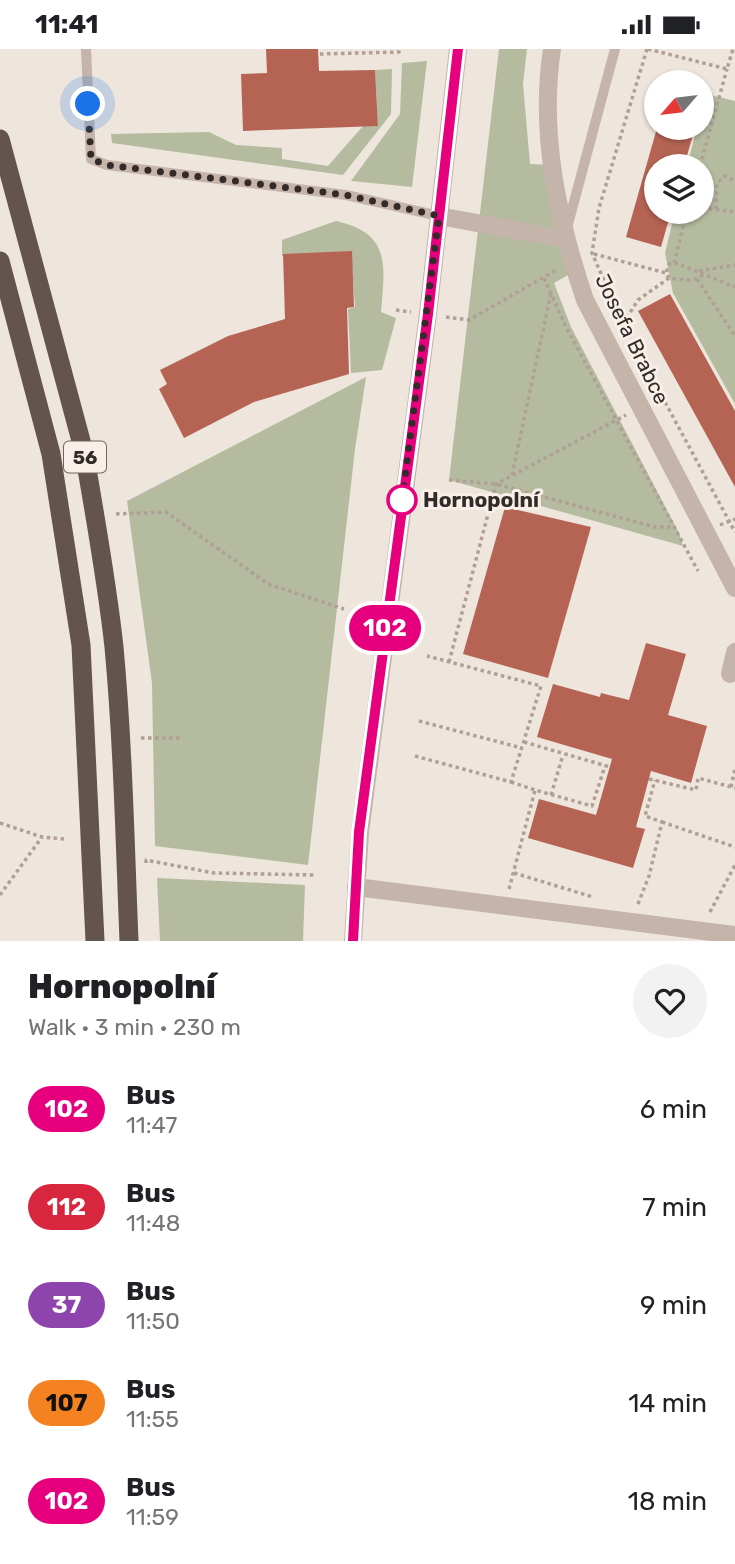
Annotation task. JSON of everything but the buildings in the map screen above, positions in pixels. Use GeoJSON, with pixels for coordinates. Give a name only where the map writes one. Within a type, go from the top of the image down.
{"type":"FeatureCollection","features":[{"type":"Feature","properties":{"kind":"highway","name":"56"},"geometry":{"type":"LineString","coordinates":[[0,139],[85,452],[113,645],[129,932]]}},
{"type":"Feature","properties":{"kind":"highway","name":"56"},"geometry":{"type":"LineString","coordinates":[[0,261],[51,454],[81,645],[95,941]]}},
{"type":"Feature","properties":{"kind":"street"},"geometry":{"type":"LineString","coordinates":[[353,941],[359,832],[428,314],[458,49]]}},
{"type":"Feature","properties":{"kind":"street","name":"Josefa Brabce"},"geometry":{"type":"LineString","coordinates":[[552,49],[548,136],[564,239],[571,260],[585,300],[735,588]]}},
{"type":"Feature","properties":{"kind":"street"},"geometry":{"type":"LineString","coordinates":[[439,216],[564,239]]}},
{"type":"Feature","properties":{"kind":"street"},"geometry":{"type":"LineString","coordinates":[[730,674],[735,652]]}},
{"type":"Feature","properties":{"kind":"street"},"geometry":{"type":"LineString","coordinates":[[356,887],[735,936]]}},
{"type":"Feature","properties":{"kind":"lane"},"geometry":{"type":"LineString","coordinates":[[86,49],[91,159],[107,165],[346,195],[439,216]]}},
{"type":"Feature","properties":{"kind":"lane"},"geometry":{"type":"LineString","coordinates":[[564,239],[615,49]]}},
{"type":"Feature","properties":{"kind":"path"},"geometry":{"type":"LineString","coordinates":[[320,54],[341,51],[399,52],[399,49]]}},
{"type":"Feature","properties":{"kind":"path"},"geometry":{"type":"LineString","coordinates":[[727,69],[648,49],[599,208],[592,253],[623,324],[735,532]]}},
{"type":"Feature","properties":{"kind":"path"},"geometry":{"type":"LineString","coordinates":[[703,154],[733,49]]}},
{"type":"Feature","properties":{"kind":"path"},"geometry":{"type":"LineString","coordinates":[[735,181],[725,176],[717,183],[716,209],[735,212]]}},
{"type":"Feature","properties":{"kind":"path"},"geometry":{"type":"LineString","coordinates":[[674,263],[684,224]]}},
{"type":"Feature","properties":{"kind":"path"},"geometry":{"type":"LineString","coordinates":[[592,253],[668,276],[697,279]]}},
{"type":"Feature","properties":{"kind":"path"},"geometry":{"type":"LineString","coordinates":[[396,310],[469,320],[571,260]]}},
{"type":"Feature","properties":{"kind":"path"},"geometry":{"type":"LineString","coordinates":[[623,324],[638,300],[668,276],[669,264],[674,263],[735,287]]}},
{"type":"Feature","properties":{"kind":"path"},"geometry":{"type":"LineString","coordinates":[[697,279],[701,273],[735,265]]}},
{"type":"Feature","properties":{"kind":"path"},"geometry":{"type":"LineString","coordinates":[[544,278],[615,420],[698,571]]}},
{"type":"Feature","properties":{"kind":"path"},"geometry":{"type":"LineString","coordinates":[[697,279],[735,336]]}},
{"type":"Feature","properties":{"kind":"path"},"geometry":{"type":"LineString","coordinates":[[512,475],[551,292]]}},
{"type":"Feature","properties":{"kind":"path"},"geometry":{"type":"LineString","coordinates":[[449,661],[496,484],[640,407]]}},
{"type":"Feature","properties":{"kind":"path"},"geometry":{"type":"LineString","coordinates":[[449,480],[496,484],[655,527],[673,527]]}},
{"type":"Feature","properties":{"kind":"path"},"geometry":{"type":"LineString","coordinates":[[116,516],[166,512],[268,584],[344,609]]}},
{"type":"Feature","properties":{"kind":"path"},"geometry":{"type":"LineString","coordinates":[[427,656],[541,686],[511,782]]}},
{"type":"Feature","properties":{"kind":"path"},"geometry":{"type":"LineString","coordinates":[[419,721],[522,748]]}},
{"type":"Feature","properties":{"kind":"path"},"geometry":{"type":"LineString","coordinates":[[139,738],[181,738]]}},
{"type":"Feature","properties":{"kind":"path"},"geometry":{"type":"LineString","coordinates":[[415,756],[592,806],[607,767],[524,742]]}},
{"type":"Feature","properties":{"kind":"path"},"geometry":{"type":"LineString","coordinates":[[551,795],[563,755]]}},
{"type":"Feature","properties":{"kind":"path"},"geometry":{"type":"LineString","coordinates":[[649,779],[696,790],[698,778],[733,787],[735,769]]}},
{"type":"Feature","properties":{"kind":"path"},"geometry":{"type":"LineString","coordinates":[[656,780],[645,816],[735,847]]}},
{"type":"Feature","properties":{"kind":"path"},"geometry":{"type":"LineString","coordinates":[[504,907],[535,790]]}},
{"type":"Feature","properties":{"kind":"path"},"geometry":{"type":"LineString","coordinates":[[636,909],[649,876],[662,822]]}},
{"type":"Feature","properties":{"kind":"path"},"geometry":{"type":"LineString","coordinates":[[0,823],[42,837],[64,839]]}},
{"type":"Feature","properties":{"kind":"path"},"geometry":{"type":"LineString","coordinates":[[0,895],[42,837]]}},
{"type":"Feature","properties":{"kind":"path"},"geometry":{"type":"LineString","coordinates":[[146,860],[214,873],[315,874]]}},
{"type":"Feature","properties":{"kind":"path"},"geometry":{"type":"LineString","coordinates":[[707,918],[735,865]]}},
{"type":"Feature","properties":{"kind":"path"},"geometry":{"type":"LineString","coordinates":[[514,873],[599,898]]}},
{"type":"Feature","properties":{"kind":"green space"},"geometry":{"type":"Polygon","coordinates":[[[499,49],[527,49],[523,84],[530,164],[552,165],[575,271],[554,283],[571,327],[679,533],[683,546],[449,480],[499,49]]]}},
{"type":"Feature","properties":{"kind":"green space"},"geometry":{"type":"Polygon","coordinates":[[[427,61],[412,187],[351,181],[400,114],[402,63],[427,61]]]}},
{"type":"Feature","properties":{"kind":"green space"},"geometry":{"type":"Polygon","coordinates":[[[392,69],[391,114],[343,175],[112,143],[111,134],[209,132],[236,145],[282,148],[282,159],[328,166],[363,126],[378,125],[375,70],[392,69]]]}},
{"type":"Feature","properties":{"kind":"green space"},"geometry":{"type":"Polygon","coordinates":[[[714,96],[735,101],[735,404],[673,293],[665,253],[672,224],[714,224],[714,154],[690,154],[694,140],[714,140],[714,96]]]}},
{"type":"Feature","properties":{"kind":"green space"},"geometry":{"type":"Polygon","coordinates":[[[336,221],[354,226],[367,234],[381,253],[381,312],[396,318],[382,370],[351,373],[348,309],[355,307],[351,253],[282,256],[282,240],[336,221]]]}},
{"type":"Feature","properties":{"kind":"green space"},"geometry":{"type":"Polygon","coordinates":[[[366,377],[355,449],[308,865],[155,846],[152,683],[127,501],[366,377]]]}},
{"type":"Feature","properties":{"kind":"green space"},"geometry":{"type":"Polygon","coordinates":[[[157,878],[305,885],[303,941],[160,941],[157,878]]]}},
{"type":"Feature","properties":{"kind":"bus line","name":"102"},"geometry":{"type":"LineString","coordinates":[[353,941],[359,832],[428,314],[458,49]]}},
{"type":"Feature","properties":{"kind":"place","name":"Hornopolní"},"geometry":{"type":"Point","coordinates":[402,500]}},
{"type":"Feature","properties":{"kind":"route"},"geometry":{"type":"LineString","coordinates":[[88,104],[91,159],[107,165],[346,195],[439,216],[402,500]]}}]}
